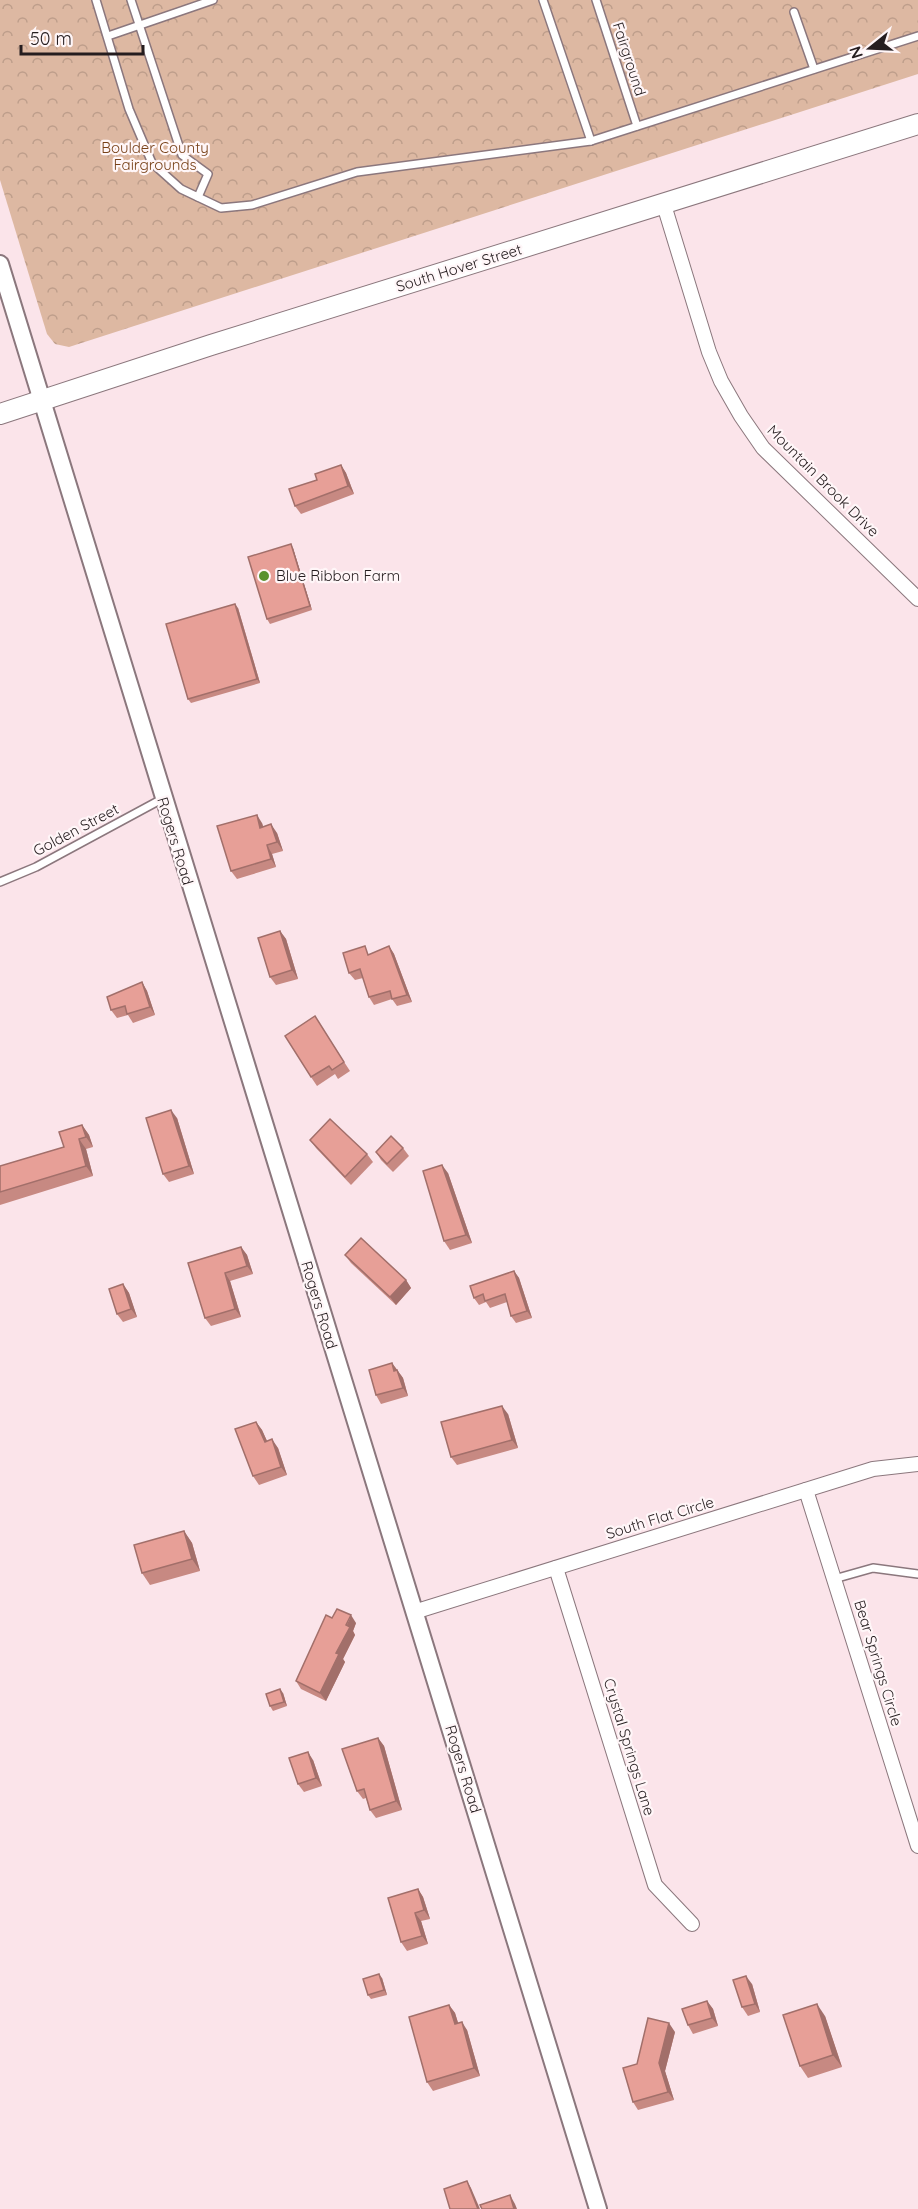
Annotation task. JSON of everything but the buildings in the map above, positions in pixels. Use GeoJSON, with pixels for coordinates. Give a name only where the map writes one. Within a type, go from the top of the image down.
{"type":"FeatureCollection","features":[{"type":"Feature","properties":{"kind":"main road","name":"South Hover Street"},"geometry":{"type":"LineString","coordinates":[[0,414],[918,124]]}},
{"type":"Feature","properties":{"kind":"street","name":"Mountain Brook Drive"},"geometry":{"type":"LineString","coordinates":[[663,205],[709,352],[721,381],[741,416],[763,448],[918,599]]}},
{"type":"Feature","properties":{"kind":"street","name":"Rogers Road"},"geometry":{"type":"LineString","coordinates":[[0,264],[162,799],[598,2209]]}},
{"type":"Feature","properties":{"kind":"street","name":"South Flat Circle"},"geometry":{"type":"LineString","coordinates":[[414,1611],[873,1469],[918,1464]]}},
{"type":"Feature","properties":{"kind":"street","name":"Bear Springs Circle"},"geometry":{"type":"LineString","coordinates":[[806,1490],[918,1846]]}},
{"type":"Feature","properties":{"kind":"street","name":"Crystal Springs Lane"},"geometry":{"type":"LineString","coordinates":[[556,1568],[656,1886],[692,1924]]}},
{"type":"Feature","properties":{"kind":"lane"},"geometry":{"type":"LineString","coordinates":[[96,0],[129,109],[152,163],[181,189],[221,208],[252,205],[357,172],[591,141],[918,36]]}},
{"type":"Feature","properties":{"kind":"lane"},"geometry":{"type":"LineString","coordinates":[[131,0],[182,155],[208,174],[198,198]]}},
{"type":"Feature","properties":{"kind":"lane"},"geometry":{"type":"LineString","coordinates":[[108,36],[213,0]]}},
{"type":"Feature","properties":{"kind":"lane"},"geometry":{"type":"LineString","coordinates":[[543,0],[591,141]]}},
{"type":"Feature","properties":{"kind":"lane","name":"Fairground"},"geometry":{"type":"LineString","coordinates":[[596,0],[637,126]]}},
{"type":"Feature","properties":{"kind":"lane"},"geometry":{"type":"LineString","coordinates":[[794,12],[814,69]]}},
{"type":"Feature","properties":{"kind":"lane","name":"Golden Street"},"geometry":{"type":"LineString","coordinates":[[0,882],[36,867],[162,799]]}},
{"type":"Feature","properties":{"kind":"lane"},"geometry":{"type":"LineString","coordinates":[[834,1579],[873,1568],[918,1574]]}},
{"type":"Feature","properties":{"kind":"green space","name":"Boulder County Fairgrounds"},"geometry":{"type":"Polygon","coordinates":[[[0,0],[918,0],[918,74],[69,347],[55,344],[47,334],[0,180],[0,0]]]}},
{"type":"Feature","properties":{"kind":"place","name":"Blue Ribbon Farm"},"geometry":{"type":"Point","coordinates":[264,576]}}]}
